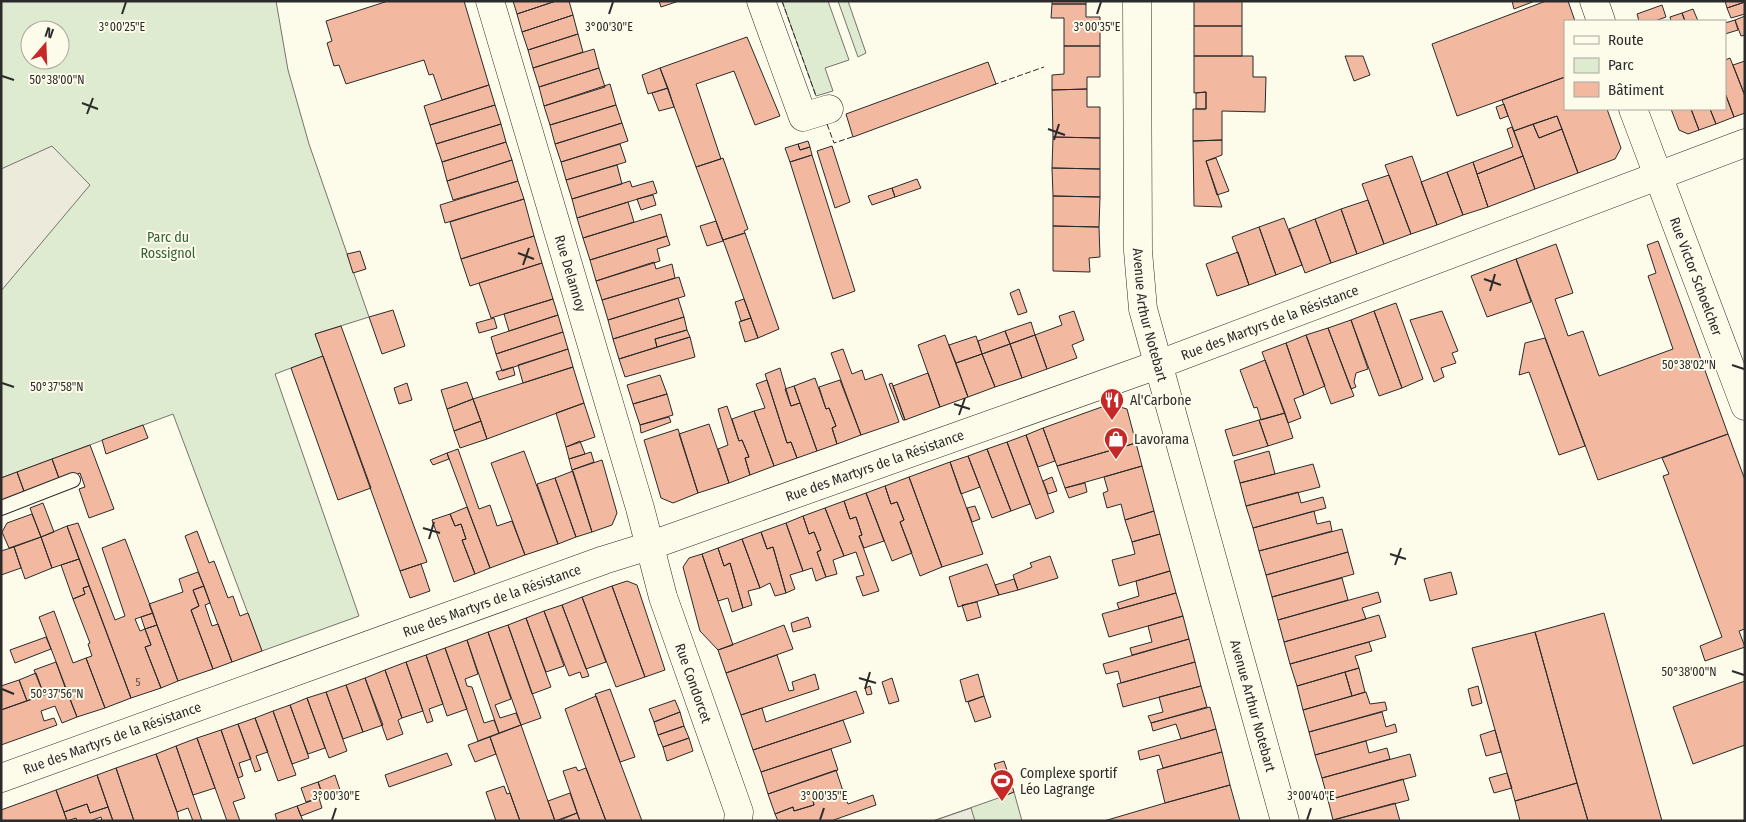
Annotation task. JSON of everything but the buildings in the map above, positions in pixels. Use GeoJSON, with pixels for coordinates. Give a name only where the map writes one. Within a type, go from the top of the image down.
{"type":"FeatureCollection","features":[{"type":"Feature","properties":{"kind":"street","name":"Rue Delannoy"},"geometry":{"type":"LineString","coordinates":[[490,1],[650,546]]}},
{"type":"Feature","properties":{"kind":"street"},"geometry":{"type":"LineString","coordinates":[[761,1],[803,117],[830,109]]}},
{"type":"Feature","properties":{"kind":"street","name":"Avenue Arthur Notebart"},"geometry":{"type":"LineString","coordinates":[[1137,1],[1138,273],[1143,309],[1285,821]]}},
{"type":"Feature","properties":{"kind":"street"},"geometry":{"type":"LineString","coordinates":[[1594,1],[1601,20]]}},
{"type":"Feature","properties":{"kind":"street","name":"Rue Victor Schoelcher"},"geometry":{"type":"LineString","coordinates":[[1633,110],[1745,406]]}},
{"type":"Feature","properties":{"kind":"street","name":"Rue des Martyrs de la Résistance"},"geometry":{"type":"LineString","coordinates":[[1,778],[604,560],[650,546],[1158,364],[1745,143]]}},
{"type":"Feature","properties":{"kind":"street","name":"Rue Condorcet"},"geometry":{"type":"LineString","coordinates":[[650,546],[663,597],[739,812],[738,821]]}},
{"type":"Feature","properties":{"kind":"lane"},"geometry":{"type":"LineString","coordinates":[[1,508],[73,480]]}},
{"type":"Feature","properties":{"kind":"green space","name":"Parc du Rossignol"},"geometry":{"type":"Polygon","coordinates":[[[1,1],[276,1],[288,70],[309,144],[369,317],[315,334],[323,356],[275,374],[359,616],[262,651],[173,414],[1,478],[1,1]]]}},
{"type":"Feature","properties":{"kind":"green space"},"geometry":{"type":"Polygon","coordinates":[[[782,1],[828,1],[849,60],[825,68],[833,91],[816,96],[782,1]]]}},
{"type":"Feature","properties":{"kind":"green space"},"geometry":{"type":"Polygon","coordinates":[[[838,1],[848,1],[866,53],[858,57],[838,1]]]}},
{"type":"Feature","properties":{"kind":"green space","name":"Complexe sportif Léo Lagrange"},"geometry":{"type":"Polygon","coordinates":[[[1014,792],[1022,821],[933,821],[1004,796],[1014,792]]]}},
{"type":"Feature","properties":{"kind":"shaded area"},"geometry":{"type":"Polygon","coordinates":[[[52,146],[90,185],[1,291],[1,169],[52,146]]]}},
{"type":"Feature","properties":{"kind":"shaded area"},"geometry":{"type":"Polygon","coordinates":[[[971,808],[975,821],[933,821],[971,808]]]}},
{"type":"Feature","properties":{"kind":"fence"},"geometry":{"type":"LineString","coordinates":[[782,1],[816,96]]}},
{"type":"Feature","properties":{"kind":"fence"},"geometry":{"type":"LineString","coordinates":[[993,85],[1044,67]]}},
{"type":"Feature","properties":{"kind":"fence"},"geometry":{"type":"LineString","coordinates":[[827,124],[834,143],[855,136]]}},
{"type":"Feature","properties":{"kind":"place","name":"Al'Carbone"},"geometry":{"type":"Point","coordinates":[1112,421]}},
{"type":"Feature","properties":{"kind":"place","name":"Lavorama"},"geometry":{"type":"Point","coordinates":[1116,460]}},
{"type":"Feature","properties":{"kind":"place","name":"Complexe sportif Léo Lagrange"},"geometry":{"type":"Point","coordinates":[1002,802]}}]}
